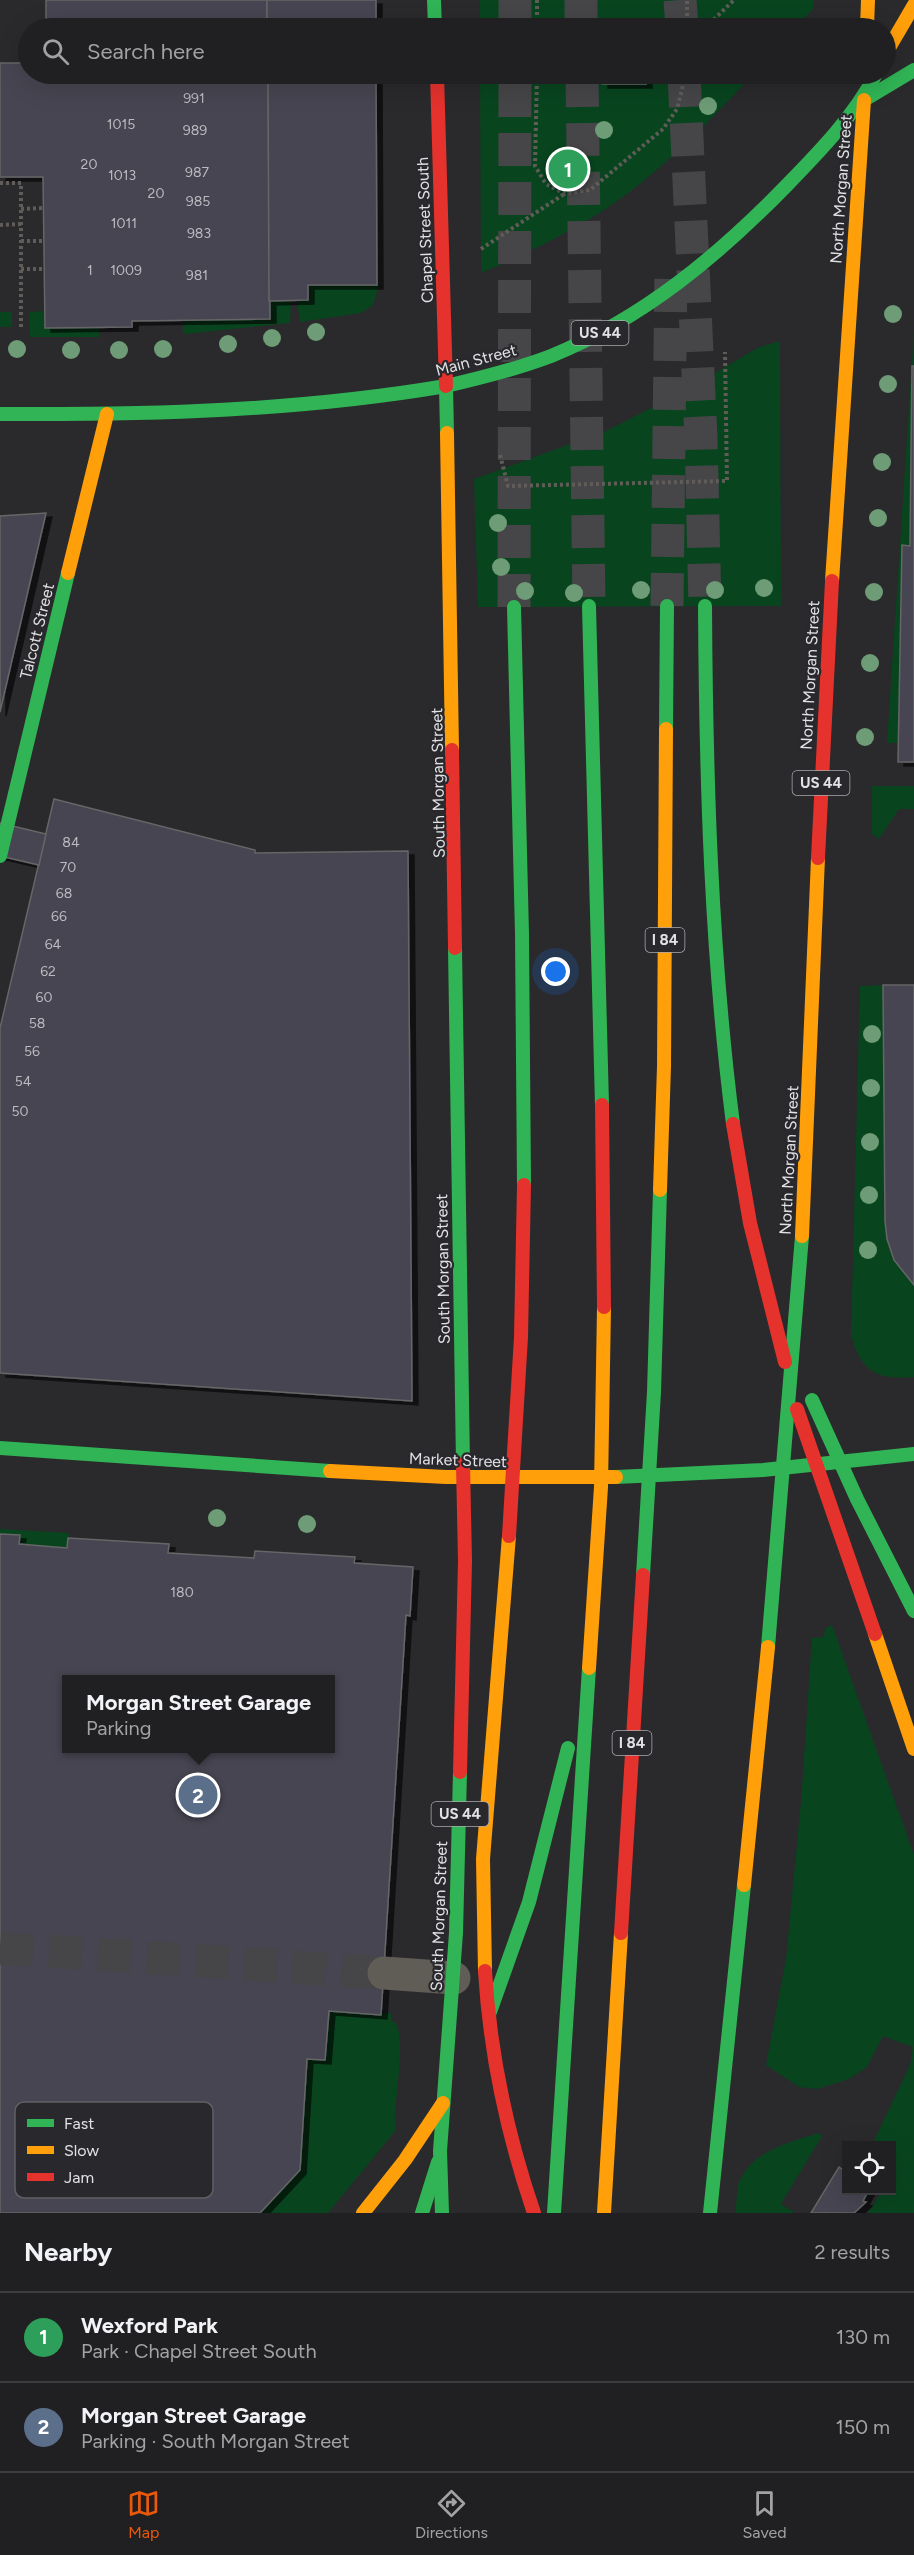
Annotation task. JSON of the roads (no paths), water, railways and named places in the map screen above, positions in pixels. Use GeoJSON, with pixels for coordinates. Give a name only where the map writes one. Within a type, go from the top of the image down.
{"type":"FeatureCollection","features":[{"type":"Feature","properties":{"kind":"main road"},"geometry":{"type":"LineString","coordinates":[[434,0],[435,18]]}},
{"type":"Feature","properties":{"kind":"main road"},"geometry":{"type":"LineString","coordinates":[[867,18],[868,0]]}},
{"type":"Feature","properties":{"kind":"main road"},"geometry":{"type":"LineString","coordinates":[[896,34],[914,5]]}},
{"type":"Feature","properties":{"kind":"main road","name":"Main Street"},"geometry":{"type":"LineString","coordinates":[[896,81],[914,70]]}},
{"type":"Feature","properties":{"kind":"main road","name":"Chapel Street South"},"geometry":{"type":"LineString","coordinates":[[437,84],[446,386]]}},
{"type":"Feature","properties":{"kind":"main road","name":"North Morgan Street"},"geometry":{"type":"LineString","coordinates":[[786,1467],[801,1261],[826,666],[865,84]]}},
{"type":"Feature","properties":{"kind":"main road","name":"Main Street"},"geometry":{"type":"LineString","coordinates":[[864,100],[871,84]]}},
{"type":"Feature","properties":{"kind":"main road","name":"Main Street"},"geometry":{"type":"LineString","coordinates":[[0,414],[107,414],[293,405],[393,395],[446,386],[494,374],[550,355],[606,330],[670,292],[704,266],[768,205],[864,100],[891,84]]}},
{"type":"Feature","properties":{"kind":"main road","name":"South Morgan Street"},"geometry":{"type":"LineString","coordinates":[[440,2151],[454,1978],[460,1810],[464,1477],[446,386]]}},
{"type":"Feature","properties":{"kind":"main road","name":"Talcott Street"},"geometry":{"type":"LineString","coordinates":[[0,856],[107,414]]}},
{"type":"Feature","properties":{"kind":"main road"},"geometry":{"type":"LineString","coordinates":[[554,2213],[602,1487],[603,1270],[590,606]]}},
{"type":"Feature","properties":{"kind":"main road","name":"I 84"},"geometry":{"type":"LineString","coordinates":[[604,2213],[612,2053],[647,1521],[658,1274],[664,1066],[667,606]]}},
{"type":"Feature","properties":{"kind":"main road"},"geometry":{"type":"LineString","coordinates":[[705,606],[709,812],[721,1023],[730,1104],[754,1241],[807,1443],[914,1749]]}},
{"type":"Feature","properties":{"kind":"main road"},"geometry":{"type":"LineString","coordinates":[[514,607],[524,1073],[521,1345],[483,1859],[481,1919],[483,1972],[494,2067],[508,2131],[534,2213]]}},
{"type":"Feature","properties":{"kind":"main road"},"geometry":{"type":"LineString","coordinates":[[777,1327],[905,1597],[914,1611]]}},
{"type":"Feature","properties":{"kind":"main road","name":"Market Street"},"geometry":{"type":"LineString","coordinates":[[0,1448],[464,1477],[611,1478],[786,1467],[914,1454]]}},
{"type":"Feature","properties":{"kind":"main road","name":"US 44"},"geometry":{"type":"LineString","coordinates":[[710,2213],[786,1467]]}},
{"type":"Feature","properties":{"kind":"main road"},"geometry":{"type":"LineString","coordinates":[[478,2039],[508,1965],[529,1902],[589,1670]]}},
{"type":"Feature","properties":{"kind":"main road"},"geometry":{"type":"LineString","coordinates":[[363,2213],[427,2129],[459,2076]]}},
{"type":"Feature","properties":{"kind":"main road"},"geometry":{"type":"LineString","coordinates":[[422,2213],[434,2181],[440,2151]]}},
{"type":"Feature","properties":{"kind":"main road","name":"US 44"},"geometry":{"type":"LineString","coordinates":[[440,2151],[442,2213]]}},
{"type":"Feature","properties":{"kind":"street"},"geometry":{"type":"LineString","coordinates":[[384,1974],[454,1978]]}},
{"type":"Feature","properties":{"kind":"tunnel"},"geometry":{"type":"LineString","coordinates":[[515,0],[515,18]]}},
{"type":"Feature","properties":{"kind":"tunnel"},"geometry":{"type":"LineString","coordinates":[[581,0],[581,18]]}},
{"type":"Feature","properties":{"kind":"tunnel"},"geometry":{"type":"LineString","coordinates":[[680,0],[681,18]]}},
{"type":"Feature","properties":{"kind":"tunnel"},"geometry":{"type":"LineString","coordinates":[[514,607],[515,84]]}},
{"type":"Feature","properties":{"kind":"tunnel"},"geometry":{"type":"LineString","coordinates":[[582,84],[589,606]]}},
{"type":"Feature","properties":{"kind":"tunnel"},"geometry":{"type":"LineString","coordinates":[[684,84],[701,438],[705,606]]}},
{"type":"Feature","properties":{"kind":"tunnel"},"geometry":{"type":"LineString","coordinates":[[667,606],[671,266]]}},
{"type":"Feature","properties":{"kind":"tunnel"},"geometry":{"type":"LineString","coordinates":[[0,1948],[384,1973]]}},
{"type":"Feature","properties":{"kind":"place","name":"Wexford Park"},"geometry":{"type":"Point","coordinates":[568,169]}},
{"type":"Feature","properties":{"kind":"place","name":"Morgan Street Garage"},"geometry":{"type":"Point","coordinates":[198,1795]}}]}
